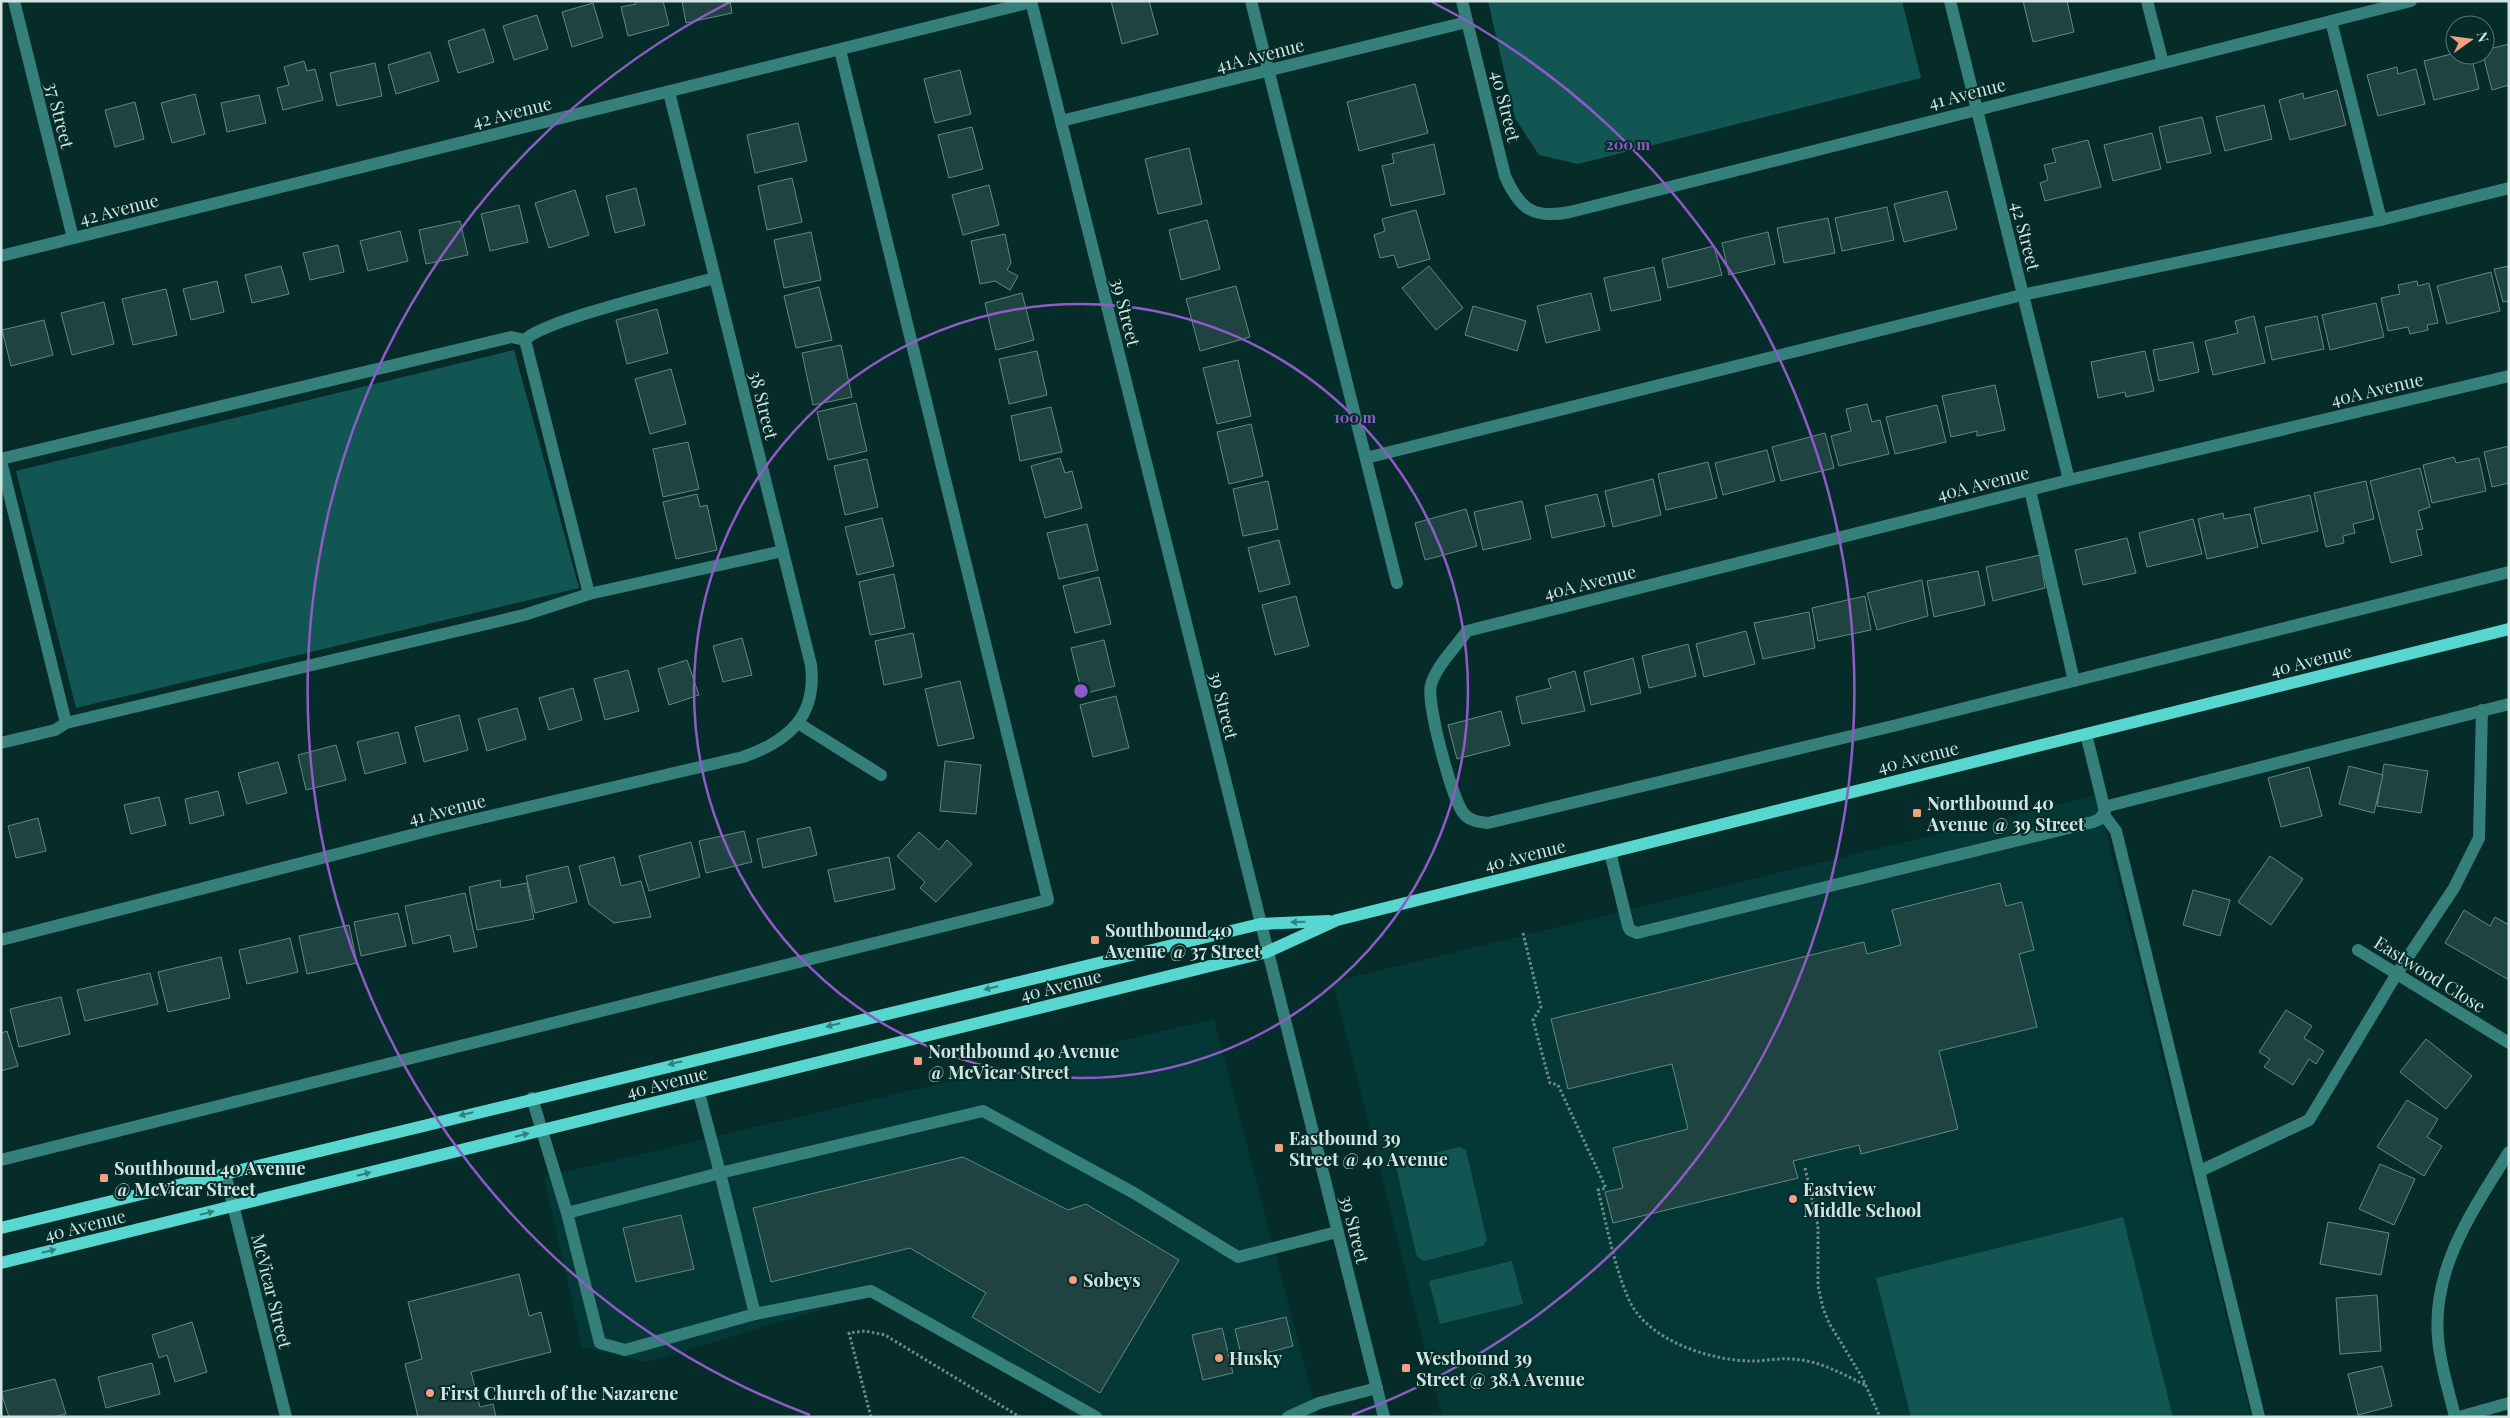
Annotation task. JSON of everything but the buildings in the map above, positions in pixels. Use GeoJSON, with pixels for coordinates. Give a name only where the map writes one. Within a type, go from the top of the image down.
{"type":"FeatureCollection","features":[{"type":"Feature","properties":{"kind":"main road","name":"40 Avenue"},"geometry":{"type":"LineString","coordinates":[[1,1263],[1267,952],[1337,920],[2509,629]]}},
{"type":"Feature","properties":{"kind":"main road","name":"40 Avenue"},"geometry":{"type":"LineString","coordinates":[[1,1228],[532,1098],[1260,924],[1337,920]]}},
{"type":"Feature","properties":{"kind":"street","name":"37 Street"},"geometry":{"type":"LineString","coordinates":[[14,1],[72,238]]}},
{"type":"Feature","properties":{"kind":"street"},"geometry":{"type":"LineString","coordinates":[[1251,1],[1397,583]]}},
{"type":"Feature","properties":{"kind":"street","name":"40 Street"},"geometry":{"type":"LineString","coordinates":[[1462,1],[1505,176],[1512,192],[1532,211]]}},
{"type":"Feature","properties":{"kind":"street","name":"42 Street"},"geometry":{"type":"LineString","coordinates":[[1950,1],[2069,480]]}},
{"type":"Feature","properties":{"kind":"street"},"geometry":{"type":"LineString","coordinates":[[2147,1],[2163,63]]}},
{"type":"Feature","properties":{"kind":"street","name":"41 Avenue"},"geometry":{"type":"LineString","coordinates":[[1532,211],[1544,216],[1570,212],[1976,108],[2411,1]]}},
{"type":"Feature","properties":{"kind":"street","name":"42 Avenue"},"geometry":{"type":"LineString","coordinates":[[1,256],[1031,2]]}},
{"type":"Feature","properties":{"kind":"street","name":"39 Street"},"geometry":{"type":"LineString","coordinates":[[1031,2],[1384,1417]]}},
{"type":"Feature","properties":{"kind":"street"},"geometry":{"type":"LineString","coordinates":[[2331,21],[2381,220]]}},
{"type":"Feature","properties":{"kind":"street","name":"41A Avenue"},"geometry":{"type":"LineString","coordinates":[[1061,121],[1467,22]]}},
{"type":"Feature","properties":{"kind":"street"},"geometry":{"type":"LineString","coordinates":[[1,1160],[1048,900],[840,50]]}},
{"type":"Feature","properties":{"kind":"street","name":"38 Street"},"geometry":{"type":"LineString","coordinates":[[668,92],[811,665],[813,682],[810,700],[798,724]]}},
{"type":"Feature","properties":{"kind":"street"},"geometry":{"type":"LineString","coordinates":[[1366,458],[2022,295],[2381,220],[2509,188]]}},
{"type":"Feature","properties":{"kind":"street"},"geometry":{"type":"LineString","coordinates":[[525,340],[531,334],[567,320],[714,278]]}},
{"type":"Feature","properties":{"kind":"street"},"geometry":{"type":"LineString","coordinates":[[66,723],[1,460],[512,337],[525,340]]}},
{"type":"Feature","properties":{"kind":"street"},"geometry":{"type":"LineString","coordinates":[[525,340],[589,594]]}},
{"type":"Feature","properties":{"kind":"street","name":"40A Avenue"},"geometry":{"type":"LineString","coordinates":[[2074,681],[1488,823],[1475,822],[1465,816],[1455,801],[1430,701],[1430,686],[1434,677],[1467,631],[2069,480],[2509,376]]}},
{"type":"Feature","properties":{"kind":"street"},"geometry":{"type":"LineString","coordinates":[[2030,490],[2074,681],[2509,572]]}},
{"type":"Feature","properties":{"kind":"street"},"geometry":{"type":"LineString","coordinates":[[1,743],[55,730],[66,723],[524,615],[589,594],[783,551]]}},
{"type":"Feature","properties":{"kind":"street"},"geometry":{"type":"LineString","coordinates":[[1610,852],[1628,926],[1630,930],[1637,933],[2093,822],[2104,811],[2509,704]]}},
{"type":"Feature","properties":{"kind":"street"},"geometry":{"type":"LineString","coordinates":[[2200,1171],[2309,1120],[2396,976],[2454,888],[2479,838],[2482,710]]}},
{"type":"Feature","properties":{"kind":"street"},"geometry":{"type":"LineString","coordinates":[[798,724],[881,775]]}},
{"type":"Feature","properties":{"kind":"street","name":"41 Avenue"},"geometry":{"type":"LineString","coordinates":[[1,940],[439,828],[743,757],[771,745],[798,724]]}},
{"type":"Feature","properties":{"kind":"street"},"geometry":{"type":"LineString","coordinates":[[2086,734],[2104,811],[2116,831],[2259,1417]]}},
{"type":"Feature","properties":{"kind":"street","name":"Eastwood Close"},"geometry":{"type":"LineString","coordinates":[[2358,950],[2396,976],[2509,1043]]}},
{"type":"Feature","properties":{"kind":"street"},"geometry":{"type":"LineString","coordinates":[[699,1093],[755,1314]]}},
{"type":"Feature","properties":{"kind":"street"},"geometry":{"type":"LineString","coordinates":[[532,1098],[540,1131],[566,1213],[600,1343],[625,1350],[755,1314],[871,1291],[1096,1417]]}},
{"type":"Feature","properties":{"kind":"street"},"geometry":{"type":"LineString","coordinates":[[566,1213],[720,1173],[983,1111],[1141,1197],[1238,1257],[1337,1232]]}},
{"type":"Feature","properties":{"kind":"street"},"geometry":{"type":"LineString","coordinates":[[2509,1152],[2463,1228],[2441,1284],[2437,1312],[2438,1339],[2457,1417],[2509,1403]]}},
{"type":"Feature","properties":{"kind":"street","name":"McVicar Street"},"geometry":{"type":"LineString","coordinates":[[226,1173],[286,1417]]}},
{"type":"Feature","properties":{"kind":"street"},"geometry":{"type":"LineString","coordinates":[[1288,1417],[1319,1403],[1377,1388]]}},
{"type":"Feature","properties":{"kind":"path"},"geometry":{"type":"LineString","coordinates":[[1523,933],[1540,1007],[1534,1020],[1550,1083],[1558,1086],[1606,1188],[1598,1190],[1621,1278],[1630,1302],[1644,1320],[1666,1337],[1697,1353],[1727,1359],[1752,1361],[1791,1359],[1819,1364],[1865,1385]]}},
{"type":"Feature","properties":{"kind":"path"},"geometry":{"type":"LineString","coordinates":[[1805,1168],[1818,1226],[1818,1286],[1822,1308],[1865,1385],[1880,1417]]}},
{"type":"Feature","properties":{"kind":"path"},"geometry":{"type":"LineString","coordinates":[[870,1417],[849,1333],[865,1331],[885,1335],[1020,1417]]}},
{"type":"Feature","properties":{"kind":"shaded area"},"geometry":{"type":"Polygon","coordinates":[[[1488,1],[1902,1],[1921,78],[1578,164],[1539,155],[1515,118],[1488,1]]]}},
{"type":"Feature","properties":{"kind":"shaded area"},"geometry":{"type":"Polygon","coordinates":[[[514,350],[579,588],[76,708],[16,471],[514,350]]]}},
{"type":"Feature","properties":{"kind":"shaded area","name":"Eastview Middle School"},"geometry":{"type":"Polygon","coordinates":[[[2097,795],[2251,1417],[1442,1417],[1333,982],[2097,795]]]}},
{"type":"Feature","properties":{"kind":"shaded area"},"geometry":{"type":"Polygon","coordinates":[[[1214,1019],[1318,1417],[1079,1417],[880,1292],[647,1362],[582,1347],[544,1177],[1214,1019]]]}},
{"type":"Feature","properties":{"kind":"shaded area"},"geometry":{"type":"Polygon","coordinates":[[[1460,1147],[1466,1150],[1487,1240],[1483,1246],[1424,1261],[1417,1257],[1396,1167],[1401,1161],[1460,1147]]]}},
{"type":"Feature","properties":{"kind":"shaded area"},"geometry":{"type":"Polygon","coordinates":[[[2123,1217],[2173,1417],[1911,1417],[1876,1278],[2123,1217]]]}},
{"type":"Feature","properties":{"kind":"shaded area"},"geometry":{"type":"Polygon","coordinates":[[[1512,1261],[1523,1304],[1440,1324],[1429,1281],[1512,1261]]]}},
{"type":"Feature","properties":{"kind":"place","name":"Northbound 40 Avenue @ 39 Street"},"geometry":{"type":"Point","coordinates":[1917,813]}},
{"type":"Feature","properties":{"kind":"place","name":"Southbound 40 Avenue @ 37 Street"},"geometry":{"type":"Point","coordinates":[1095,940]}},
{"type":"Feature","properties":{"kind":"place","name":"Northbound 40 Avenue @ McVicar Street"},"geometry":{"type":"Point","coordinates":[918,1061]}},
{"type":"Feature","properties":{"kind":"place","name":"Eastbound 39 Street @ 40 Avenue"},"geometry":{"type":"Point","coordinates":[1279,1148]}},
{"type":"Feature","properties":{"kind":"place","name":"Southbound 40 Avenue @ McVicar Street"},"geometry":{"type":"Point","coordinates":[104,1178]}},
{"type":"Feature","properties":{"kind":"place","name":"Eastview Middle School"},"geometry":{"type":"Point","coordinates":[1793,1199]}},
{"type":"Feature","properties":{"kind":"place","name":"Sobeys"},"geometry":{"type":"Point","coordinates":[1073,1280]}},
{"type":"Feature","properties":{"kind":"place","name":"Husky"},"geometry":{"type":"Point","coordinates":[1219,1358]}},
{"type":"Feature","properties":{"kind":"place","name":"Westbound 39 Street @ 38A Avenue"},"geometry":{"type":"Point","coordinates":[1406,1368]}},
{"type":"Feature","properties":{"kind":"place","name":"First Church of the Nazarene"},"geometry":{"type":"Point","coordinates":[430,1393]}}]}
